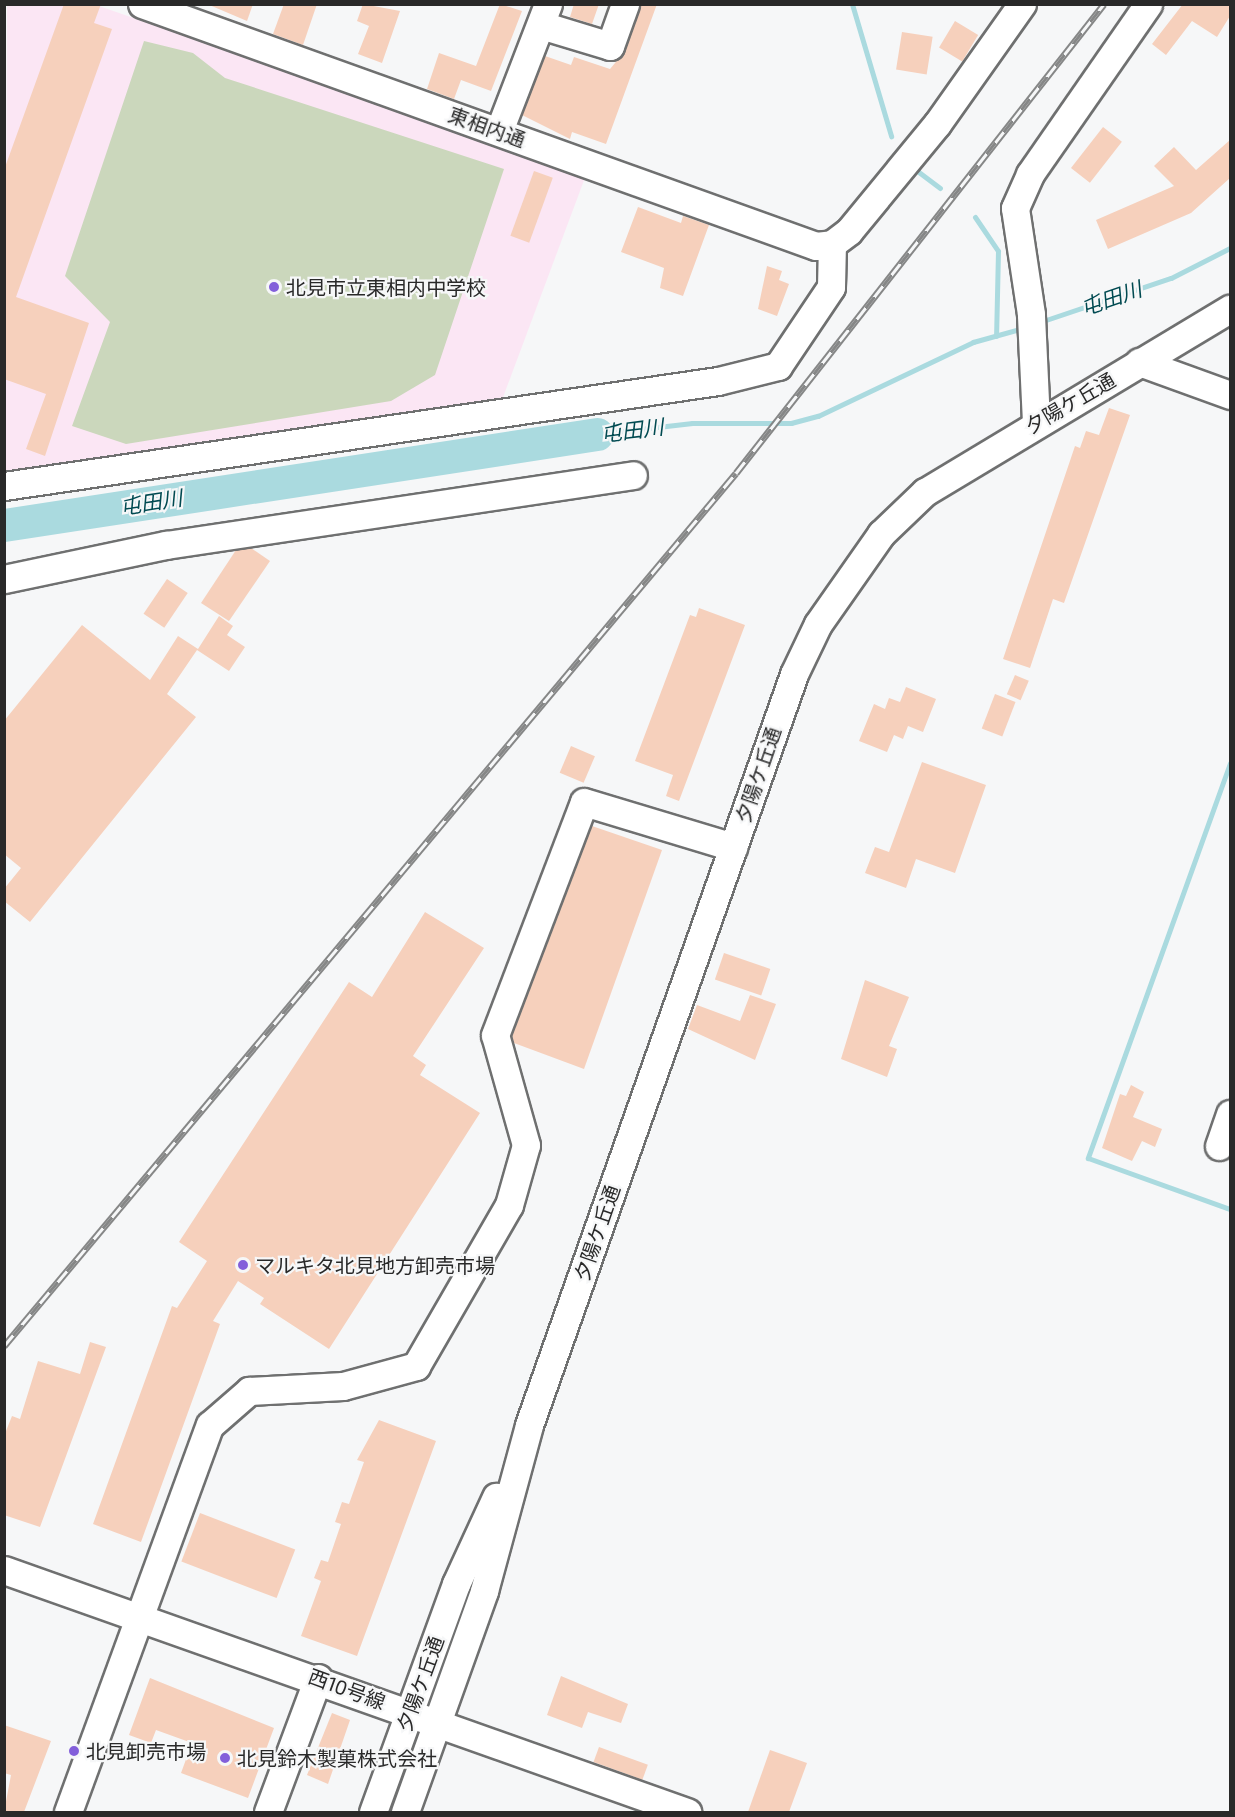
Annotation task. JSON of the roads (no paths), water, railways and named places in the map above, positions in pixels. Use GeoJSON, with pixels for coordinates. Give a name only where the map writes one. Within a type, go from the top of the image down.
{"type":"FeatureCollection","features":[{"type":"Feature","properties":{"kind":"street","name":"東相内通"},"geometry":{"type":"LineString","coordinates":[[142,4],[816,246],[832,244]]}},
{"type":"Feature","properties":{"kind":"street"},"geometry":{"type":"LineString","coordinates":[[499,131],[544,15],[609,46],[625,4]]}},
{"type":"Feature","properties":{"kind":"street"},"geometry":{"type":"LineString","coordinates":[[4,486],[718,381],[778,366],[831,287],[832,244],[849,231],[937,124],[1022,4]]}},
{"type":"Feature","properties":{"kind":"street"},"geometry":{"type":"LineString","coordinates":[[1036,422],[1030,345],[1031,314],[1015,208],[1030,174],[1148,4]]}},
{"type":"Feature","properties":{"kind":"street","name":"夕陽ケ丘通"},"geometry":{"type":"LineString","coordinates":[[405,1812],[484,1591],[529,1425],[794,674],[845,578],[925,492],[1036,422],[1230,309]]}},
{"type":"Feature","properties":{"kind":"street"},"geometry":{"type":"LineString","coordinates":[[1139,362],[1230,395]]}},
{"type":"Feature","properties":{"kind":"street"},"geometry":{"type":"LineString","coordinates":[[4,579],[166,545],[633,475]]}},
{"type":"Feature","properties":{"kind":"street"},"geometry":{"type":"LineString","coordinates":[[68,1812],[210,1425],[249,1391],[344,1386],[416,1366],[509,1205],[526,1145],[495,1035],[584,802],[733,848]]}},
{"type":"Feature","properties":{"kind":"street"},"geometry":{"type":"LineString","coordinates":[[1219,1146],[1230,1114]]}},
{"type":"Feature","properties":{"kind":"street","name":"夕陽ケ丘通"},"geometry":{"type":"LineString","coordinates":[[373,1812],[456,1584],[529,1425]]}},
{"type":"Feature","properties":{"kind":"street","name":"西10号線"},"geometry":{"type":"LineString","coordinates":[[4,1570],[138,1618],[318,1678],[687,1812]]}},
{"type":"Feature","properties":{"kind":"street"},"geometry":{"type":"LineString","coordinates":[[268,1812],[318,1678]]}},
{"type":"Feature","properties":{"kind":"waterway"},"geometry":{"type":"LineString","coordinates":[[852,4],[891,136]]}},
{"type":"Feature","properties":{"kind":"waterway"},"geometry":{"type":"LineString","coordinates":[[916,170],[940,188]]}},
{"type":"Feature","properties":{"kind":"waterway"},"geometry":{"type":"LineString","coordinates":[[975,217],[998,251],[996,336]]}},
{"type":"Feature","properties":{"kind":"waterway","name":"屯田川"},"geometry":{"type":"LineString","coordinates":[[1040,322],[1171,278],[1230,248]]}},
{"type":"Feature","properties":{"kind":"waterway","name":"屯田川"},"geometry":{"type":"LineString","coordinates":[[597,434],[692,423],[791,423],[818,416],[973,342],[1023,328]]}},
{"type":"Feature","properties":{"kind":"waterway","name":"屯田川"},"geometry":{"type":"LineString","coordinates":[[4,525],[597,434]]}},
{"type":"Feature","properties":{"kind":"waterway"},"geometry":{"type":"LineString","coordinates":[[1230,763],[1088,1158],[1230,1209]]}},
{"type":"Feature","properties":{"kind":"railway"},"geometry":{"type":"LineString","coordinates":[[4,1346],[736,473],[1104,4]]}},
{"type":"Feature","properties":{"kind":"place","name":"北見市立東相内中学校"},"geometry":{"type":"Point","coordinates":[274,287]}},
{"type":"Feature","properties":{"kind":"place","name":"マルキタ北見地方卸売市場"},"geometry":{"type":"Point","coordinates":[243,1265]}},
{"type":"Feature","properties":{"kind":"place","name":"北見卸売市場"},"geometry":{"type":"Point","coordinates":[74,1751]}},
{"type":"Feature","properties":{"kind":"place","name":"北見鈴木製菓株式会社"},"geometry":{"type":"Point","coordinates":[225,1758]}}]}
